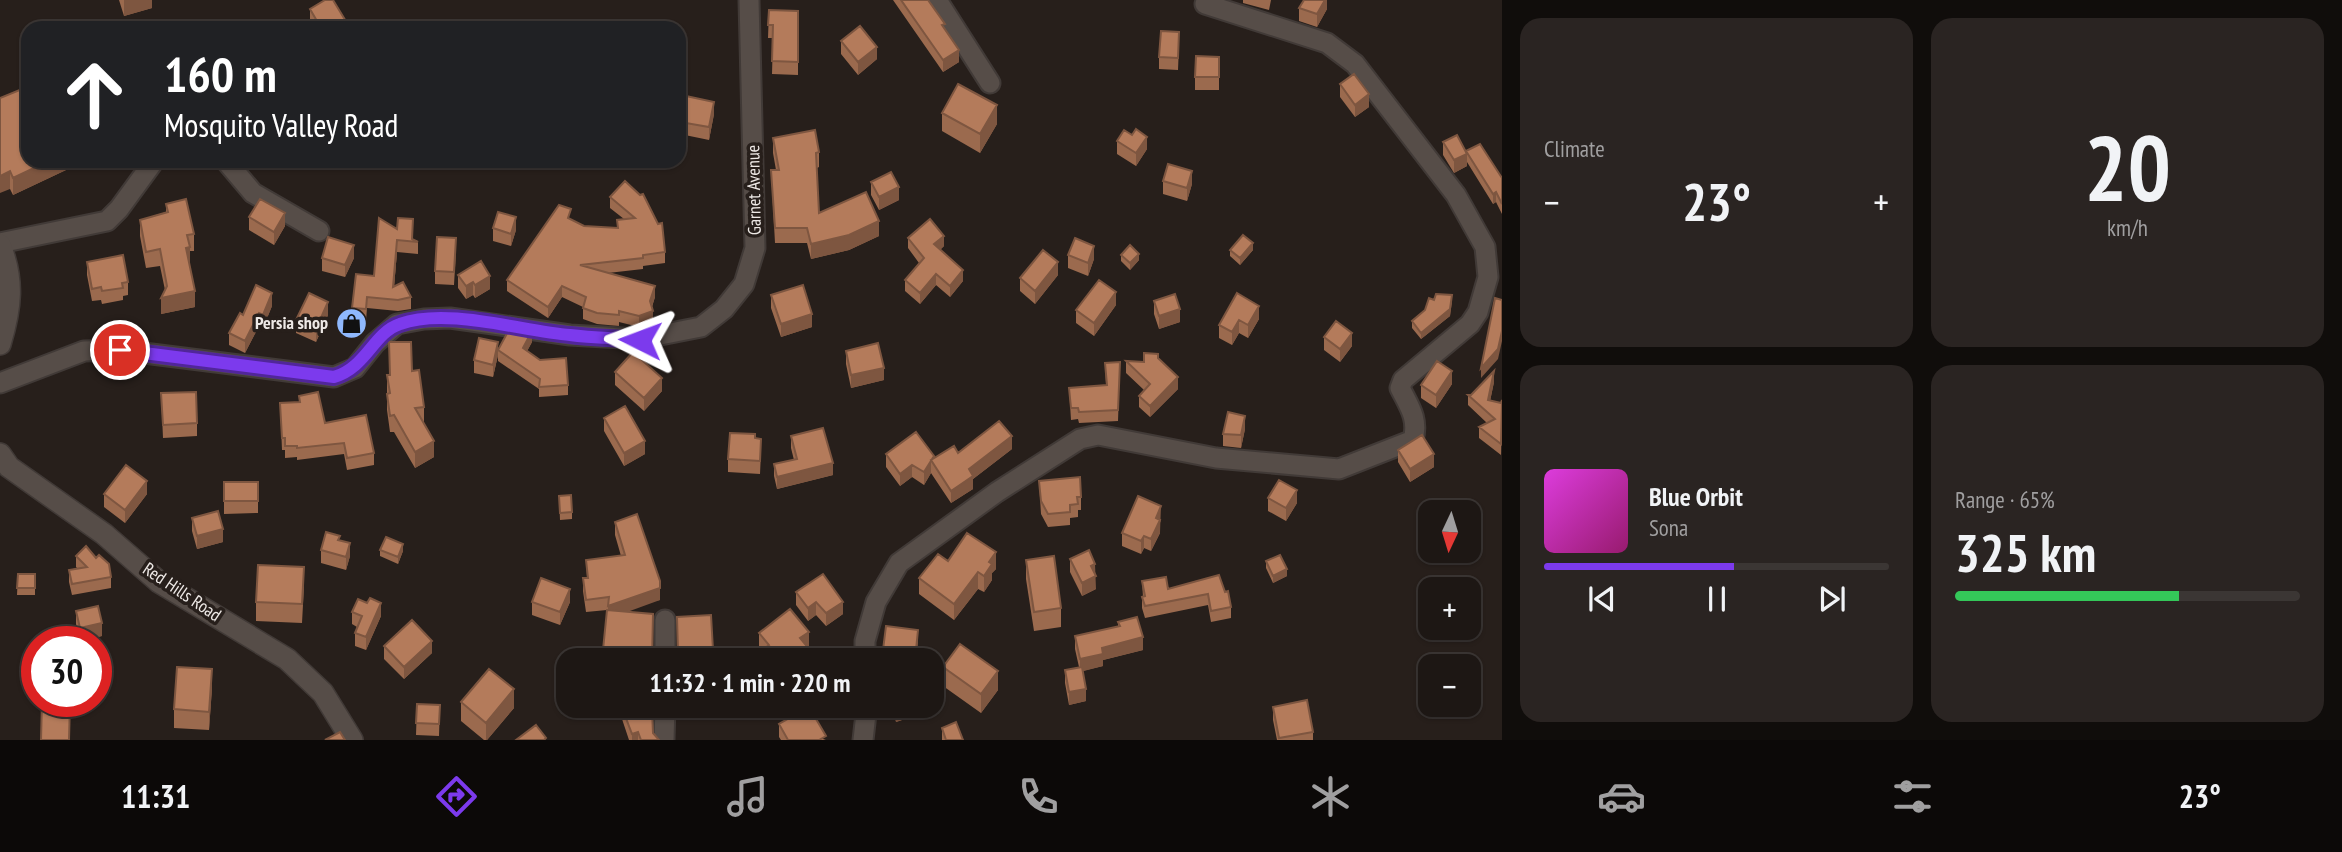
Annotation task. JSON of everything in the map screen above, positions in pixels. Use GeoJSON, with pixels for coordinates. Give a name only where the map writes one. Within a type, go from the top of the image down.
{"type":"FeatureCollection","features":[{"type":"Feature","properties":{"kind":"main road"},"geometry":{"type":"LineString","coordinates":[[0,244],[9,268],[10,299],[0,344]]}},
{"type":"Feature","properties":{"kind":"main road","name":"Red Hills Road"},"geometry":{"type":"LineString","coordinates":[[0,454],[9,467],[104,534],[159,582],[287,659],[323,693],[352,740]]}},
{"type":"Feature","properties":{"kind":"street","name":"Garnet Avenue"},"geometry":{"type":"LineString","coordinates":[[0,383],[85,351],[120,350],[334,377],[355,368],[375,343],[397,324],[425,319],[450,318],[570,335],[640,340],[701,327],[724,309],[744,284],[755,248],[749,0]]}},
{"type":"Feature","properties":{"kind":"street"},"geometry":{"type":"LineString","coordinates":[[937,0],[990,83]]}},
{"type":"Feature","properties":{"kind":"street"},"geometry":{"type":"LineString","coordinates":[[864,648],[864,640],[876,602],[899,563],[997,492],[1080,439],[1098,435],[1216,458],[1339,469],[1413,440],[1416,428],[1412,412],[1399,388],[1403,380],[1470,324],[1478,312],[1488,277],[1485,247],[1456,195],[1355,64],[1327,43],[1205,4]]}},
{"type":"Feature","properties":{"kind":"street"},"geometry":{"type":"LineString","coordinates":[[0,244],[107,220],[148,168]]}},
{"type":"Feature","properties":{"kind":"street"},"geometry":{"type":"LineString","coordinates":[[231,168],[253,193],[319,231]]}},
{"type":"Feature","properties":{"kind":"street"},"geometry":{"type":"LineString","coordinates":[[665,620],[665,648]]}},
{"type":"Feature","properties":{"kind":"street"},"geometry":{"type":"LineString","coordinates":[[664,740],[665,718]]}},
{"type":"Feature","properties":{"kind":"street"},"geometry":{"type":"LineString","coordinates":[[863,740],[866,718]]}},
{"type":"Feature","properties":{"kind":"building"},"geometry":{"type":"Polygon","coordinates":[[[325,0],[333,0],[346,21],[317,21],[310,9],[325,0]]]}},
{"type":"Feature","properties":{"kind":"building"},"geometry":{"type":"Polygon","coordinates":[[[901,0],[928,0],[959,50],[943,60],[901,0]]]}},
{"type":"Feature","properties":{"kind":"building"},"geometry":{"type":"Polygon","coordinates":[[[1304,0],[1325,0],[1317,14],[1299,8],[1304,0]]]}},
{"type":"Feature","properties":{"kind":"building"},"geometry":{"type":"Polygon","coordinates":[[[769,10],[798,11],[798,62],[772,61],[773,25],[768,25],[769,10]]]}},
{"type":"Feature","properties":{"kind":"building"},"geometry":{"type":"Polygon","coordinates":[[[860,26],[877,47],[858,62],[841,41],[860,26]]]}},
{"type":"Feature","properties":{"kind":"building"},"geometry":{"type":"Polygon","coordinates":[[[1161,31],[1179,32],[1178,58],[1159,57],[1161,31]]]}},
{"type":"Feature","properties":{"kind":"building"},"geometry":{"type":"Polygon","coordinates":[[[1196,56],[1219,57],[1219,77],[1195,77],[1196,56]]]}},
{"type":"Feature","properties":{"kind":"building"},"geometry":{"type":"Polygon","coordinates":[[[1354,74],[1369,94],[1355,105],[1340,84],[1354,74]]]}},
{"type":"Feature","properties":{"kind":"building"},"geometry":{"type":"Polygon","coordinates":[[[958,84],[997,105],[980,134],[942,113],[958,84]]]}},
{"type":"Feature","properties":{"kind":"building"},"geometry":{"type":"Polygon","coordinates":[[[21,89],[21,168],[34,168],[13,178],[10,171],[0,176],[0,98],[21,89]]]}},
{"type":"Feature","properties":{"kind":"building"},"geometry":{"type":"Polygon","coordinates":[[[686,96],[714,102],[709,127],[686,123],[686,96]]]}},
{"type":"Feature","properties":{"kind":"building"},"geometry":{"type":"Polygon","coordinates":[[[1136,129],[1147,137],[1136,153],[1117,141],[1124,130],[1132,135],[1136,129]]]}},
{"type":"Feature","properties":{"kind":"building"},"geometry":{"type":"Polygon","coordinates":[[[815,130],[819,152],[816,153],[819,213],[866,192],[879,221],[849,235],[811,244],[807,228],[775,228],[771,170],[779,170],[773,138],[815,130]]]}},
{"type":"Feature","properties":{"kind":"building"},"geometry":{"type":"Polygon","coordinates":[[[1457,135],[1467,154],[1454,160],[1443,142],[1457,135]]]}},
{"type":"Feature","properties":{"kind":"building"},"geometry":{"type":"Polygon","coordinates":[[[1480,144],[1502,178],[1502,204],[1466,151],[1480,144]]]}},
{"type":"Feature","properties":{"kind":"building"},"geometry":{"type":"Polygon","coordinates":[[[1168,164],[1192,171],[1187,188],[1163,181],[1168,164]]]}},
{"type":"Feature","properties":{"kind":"building"},"geometry":{"type":"Polygon","coordinates":[[[891,172],[899,187],[879,197],[871,182],[891,172]]]}},
{"type":"Feature","properties":{"kind":"building"},"geometry":{"type":"Polygon","coordinates":[[[625,181],[640,195],[643,194],[658,224],[662,223],[665,252],[643,255],[643,258],[580,265],[655,286],[650,301],[653,311],[639,316],[619,311],[619,315],[597,313],[583,308],[586,297],[562,286],[548,307],[507,280],[559,205],[571,209],[568,218],[584,226],[618,228],[617,220],[635,218],[610,197],[625,181]]]}},
{"type":"Feature","properties":{"kind":"building"},"geometry":{"type":"Polygon","coordinates":[[[186,199],[194,234],[187,235],[190,247],[186,248],[195,291],[161,298],[167,286],[160,249],[146,252],[140,220],[168,212],[166,204],[186,199]]]}},
{"type":"Feature","properties":{"kind":"building"},"geometry":{"type":"Polygon","coordinates":[[[260,199],[285,213],[274,232],[249,217],[260,199]]]}},
{"type":"Feature","properties":{"kind":"building"},"geometry":{"type":"Polygon","coordinates":[[[498,212],[516,217],[511,234],[493,228],[498,212]]]}},
{"type":"Feature","properties":{"kind":"building"},"geometry":{"type":"Polygon","coordinates":[[[379,218],[397,229],[398,218],[413,219],[412,239],[418,242],[397,240],[393,287],[403,282],[411,297],[398,300],[367,297],[366,309],[352,308],[356,274],[374,276],[379,218]]]}},
{"type":"Feature","properties":{"kind":"building"},"geometry":{"type":"Polygon","coordinates":[[[930,219],[944,236],[934,244],[963,270],[950,286],[936,274],[920,293],[905,280],[924,258],[908,238],[930,219]]]}},
{"type":"Feature","properties":{"kind":"building"},"geometry":{"type":"Polygon","coordinates":[[[1243,235],[1253,243],[1240,258],[1230,250],[1243,235]]]}},
{"type":"Feature","properties":{"kind":"building"},"geometry":{"type":"Polygon","coordinates":[[[328,237],[354,245],[345,265],[322,258],[328,237]]]}},
{"type":"Feature","properties":{"kind":"building"},"geometry":{"type":"Polygon","coordinates":[[[437,237],[456,238],[454,272],[435,271],[437,237]]]}},
{"type":"Feature","properties":{"kind":"building"},"geometry":{"type":"Polygon","coordinates":[[[1075,238],[1094,246],[1088,263],[1068,255],[1075,238]]]}},
{"type":"Feature","properties":{"kind":"building"},"geometry":{"type":"Polygon","coordinates":[[[1130,245],[1139,254],[1130,263],[1121,255],[1130,245]]]}},
{"type":"Feature","properties":{"kind":"building"},"geometry":{"type":"Polygon","coordinates":[[[1043,250],[1058,262],[1035,291],[1020,278],[1043,250]]]}},
{"type":"Feature","properties":{"kind":"building"},"geometry":{"type":"Polygon","coordinates":[[[123,255],[128,282],[122,283],[123,288],[102,291],[101,287],[92,289],[87,262],[123,255]]]}},
{"type":"Feature","properties":{"kind":"building"},"geometry":{"type":"Polygon","coordinates":[[[481,261],[490,276],[475,285],[473,282],[466,286],[458,275],[481,261]]]}},
{"type":"Feature","properties":{"kind":"building"},"geometry":{"type":"Polygon","coordinates":[[[1099,280],[1116,292],[1094,323],[1076,310],[1099,280]]]}},
{"type":"Feature","properties":{"kind":"building"},"geometry":{"type":"Polygon","coordinates":[[[256,285],[272,293],[263,315],[259,313],[245,341],[229,333],[240,313],[243,315],[256,285]]]}},
{"type":"Feature","properties":{"kind":"building"},"geometry":{"type":"Polygon","coordinates":[[[803,285],[812,314],[781,324],[771,295],[803,285]]]}},
{"type":"Feature","properties":{"kind":"building"},"geometry":{"type":"Polygon","coordinates":[[[309,293],[328,302],[316,329],[296,320],[309,293]]]}},
{"type":"Feature","properties":{"kind":"building"},"geometry":{"type":"Polygon","coordinates":[[[1237,293],[1259,306],[1248,325],[1239,320],[1232,332],[1219,325],[1237,293]]]}},
{"type":"Feature","properties":{"kind":"building"},"geometry":{"type":"Polygon","coordinates":[[[1175,294],[1180,309],[1159,316],[1154,301],[1175,294]]]}},
{"type":"Feature","properties":{"kind":"building"},"geometry":{"type":"Polygon","coordinates":[[[1436,294],[1452,295],[1450,309],[1421,333],[1412,321],[1425,310],[1429,298],[1434,300],[1436,294]]]}},
{"type":"Feature","properties":{"kind":"building"},"geometry":{"type":"Polygon","coordinates":[[[1495,298],[1502,300],[1502,331],[1498,349],[1481,368],[1495,298]]]}},
{"type":"Feature","properties":{"kind":"building"},"geometry":{"type":"Polygon","coordinates":[[[1336,321],[1352,333],[1340,349],[1324,337],[1336,321]]]}},
{"type":"Feature","properties":{"kind":"building"},"geometry":{"type":"Polygon","coordinates":[[[510,328],[532,331],[523,348],[540,360],[566,358],[568,385],[539,387],[540,379],[498,350],[510,328]]]}},
{"type":"Feature","properties":{"kind":"building"},"geometry":{"type":"Polygon","coordinates":[[[479,338],[498,342],[493,365],[474,360],[479,338]]]}},
{"type":"Feature","properties":{"kind":"building"},"geometry":{"type":"Polygon","coordinates":[[[389,342],[411,342],[412,371],[419,370],[424,407],[415,408],[434,441],[415,452],[394,415],[390,416],[387,394],[390,393],[387,375],[390,375],[389,342]]]}},
{"type":"Feature","properties":{"kind":"building"},"geometry":{"type":"Polygon","coordinates":[[[878,343],[884,368],[851,375],[846,351],[878,343]]]}},
{"type":"Feature","properties":{"kind":"building"},"geometry":{"type":"Polygon","coordinates":[[[633,352],[662,378],[644,398],[615,372],[633,352]]]}},
{"type":"Feature","properties":{"kind":"building"},"geometry":{"type":"Polygon","coordinates":[[[1144,353],[1158,354],[1158,358],[1178,377],[1150,406],[1139,396],[1150,384],[1126,361],[1144,362],[1144,353]]]}},
{"type":"Feature","properties":{"kind":"building"},"geometry":{"type":"Polygon","coordinates":[[[1437,361],[1452,371],[1436,395],[1421,385],[1437,361]]]}},
{"type":"Feature","properties":{"kind":"building"},"geometry":{"type":"Polygon","coordinates":[[[1120,362],[1118,410],[1079,412],[1078,408],[1071,408],[1069,388],[1107,385],[1105,363],[1120,362]]]}},
{"type":"Feature","properties":{"kind":"building"},"geometry":{"type":"Polygon","coordinates":[[[1494,371],[1488,400],[1501,403],[1502,400],[1501,444],[1479,427],[1495,419],[1468,395],[1494,371]]]}},
{"type":"Feature","properties":{"kind":"building"},"geometry":{"type":"Polygon","coordinates":[[[196,392],[197,423],[163,425],[161,393],[196,392]]]}},
{"type":"Feature","properties":{"kind":"building"},"geometry":{"type":"Polygon","coordinates":[[[318,392],[325,423],[366,415],[374,453],[347,458],[344,443],[297,448],[285,446],[280,403],[300,402],[299,396],[318,392]]]}},
{"type":"Feature","properties":{"kind":"building"},"geometry":{"type":"Polygon","coordinates":[[[625,406],[645,441],[624,453],[604,418],[625,406]]]}},
{"type":"Feature","properties":{"kind":"building"},"geometry":{"type":"Polygon","coordinates":[[[1228,412],[1245,416],[1241,435],[1223,434],[1228,412]]]}},
{"type":"Feature","properties":{"kind":"building"},"geometry":{"type":"Polygon","coordinates":[[[999,421],[1012,436],[969,469],[973,476],[951,491],[931,460],[954,446],[958,453],[999,421]]]}},
{"type":"Feature","properties":{"kind":"building"},"geometry":{"type":"Polygon","coordinates":[[[823,428],[833,463],[777,477],[774,464],[797,459],[791,436],[823,428]]]}},
{"type":"Feature","properties":{"kind":"building"},"geometry":{"type":"Polygon","coordinates":[[[916,432],[934,456],[924,472],[912,465],[900,474],[886,454],[916,432]]]}},
{"type":"Feature","properties":{"kind":"building"},"geometry":{"type":"Polygon","coordinates":[[[730,433],[755,434],[755,438],[761,439],[760,461],[728,459],[730,433]]]}},
{"type":"Feature","properties":{"kind":"building"},"geometry":{"type":"Polygon","coordinates":[[[1422,435],[1434,454],[1410,469],[1398,450],[1422,435]]]}},
{"type":"Feature","properties":{"kind":"building"},"geometry":{"type":"Polygon","coordinates":[[[126,465],[147,481],[125,510],[104,494],[126,465]]]}},
{"type":"Feature","properties":{"kind":"building"},"geometry":{"type":"Polygon","coordinates":[[[1080,477],[1081,497],[1077,497],[1078,504],[1070,505],[1070,512],[1048,514],[1041,501],[1039,481],[1080,477]]]}},
{"type":"Feature","properties":{"kind":"building"},"geometry":{"type":"Polygon","coordinates":[[[1279,480],[1297,490],[1286,508],[1268,498],[1279,480]]]}},
{"type":"Feature","properties":{"kind":"building"},"geometry":{"type":"Polygon","coordinates":[[[224,482],[258,482],[258,501],[224,501],[224,482]]]}},
{"type":"Feature","properties":{"kind":"building"},"geometry":{"type":"Polygon","coordinates":[[[571,495],[572,512],[560,513],[559,496],[571,495]]]}},
{"type":"Feature","properties":{"kind":"building"},"geometry":{"type":"Polygon","coordinates":[[[1138,496],[1161,506],[1156,518],[1160,520],[1151,539],[1144,536],[1141,541],[1122,533],[1138,496]]]}},
{"type":"Feature","properties":{"kind":"building"},"geometry":{"type":"Polygon","coordinates":[[[218,511],[223,529],[197,536],[192,518],[218,511]]]}},
{"type":"Feature","properties":{"kind":"building"},"geometry":{"type":"Polygon","coordinates":[[[637,514],[660,588],[608,606],[609,597],[586,600],[583,578],[588,578],[586,560],[625,555],[615,522],[637,514]]]}},
{"type":"Feature","properties":{"kind":"building"},"geometry":{"type":"Polygon","coordinates":[[[326,532],[340,536],[338,540],[350,543],[346,557],[321,550],[326,532]]]}},
{"type":"Feature","properties":{"kind":"building"},"geometry":{"type":"Polygon","coordinates":[[[967,533],[996,552],[984,576],[978,572],[954,604],[919,578],[938,554],[948,561],[967,533]]]}},
{"type":"Feature","properties":{"kind":"building"},"geometry":{"type":"Polygon","coordinates":[[[386,537],[403,544],[398,557],[380,550],[386,537]]]}},
{"type":"Feature","properties":{"kind":"building"},"geometry":{"type":"Polygon","coordinates":[[[86,546],[96,558],[99,555],[109,564],[111,577],[72,584],[69,570],[87,567],[76,556],[86,546]]]}},
{"type":"Feature","properties":{"kind":"building"},"geometry":{"type":"Polygon","coordinates":[[[1089,550],[1095,564],[1091,566],[1096,576],[1082,583],[1070,559],[1089,550]]]}},
{"type":"Feature","properties":{"kind":"building"},"geometry":{"type":"Polygon","coordinates":[[[1280,555],[1287,569],[1273,576],[1266,561],[1280,555]]]}},
{"type":"Feature","properties":{"kind":"building"},"geometry":{"type":"Polygon","coordinates":[[[1054,556],[1061,608],[1034,612],[1026,560],[1054,556]]]}},
{"type":"Feature","properties":{"kind":"building"},"geometry":{"type":"Polygon","coordinates":[[[258,565],[304,567],[302,604],[256,602],[258,565]]]}},
{"type":"Feature","properties":{"kind":"building"},"geometry":{"type":"Polygon","coordinates":[[[18,574],[35,574],[35,588],[17,588],[18,574]]]}},
{"type":"Feature","properties":{"kind":"building"},"geometry":{"type":"Polygon","coordinates":[[[823,574],[843,602],[826,613],[816,602],[808,608],[796,592],[823,574]]]}},
{"type":"Feature","properties":{"kind":"building"},"geometry":{"type":"Polygon","coordinates":[[[1219,575],[1225,592],[1228,591],[1231,607],[1211,611],[1208,594],[1145,606],[1142,581],[1166,577],[1168,589],[1219,575]]]}},
{"type":"Feature","properties":{"kind":"building"},"geometry":{"type":"Polygon","coordinates":[[[541,578],[570,589],[560,612],[532,602],[541,578]]]}},
{"type":"Feature","properties":{"kind":"building"},"geometry":{"type":"Polygon","coordinates":[[[370,598],[381,603],[366,637],[355,633],[362,616],[352,612],[358,599],[367,603],[370,598]]]}},
{"type":"Feature","properties":{"kind":"building"},"geometry":{"type":"Polygon","coordinates":[[[98,606],[102,623],[80,626],[76,611],[98,606]]]}},
{"type":"Feature","properties":{"kind":"building"},"geometry":{"type":"Polygon","coordinates":[[[790,609],[809,632],[800,638],[808,648],[765,648],[769,645],[759,633],[790,609]]]}},
{"type":"Feature","properties":{"kind":"building"},"geometry":{"type":"Polygon","coordinates":[[[607,610],[653,614],[652,648],[603,648],[607,610]]]}},
{"type":"Feature","properties":{"kind":"building"},"geometry":{"type":"Polygon","coordinates":[[[711,615],[713,648],[678,648],[677,617],[711,615]]]}},
{"type":"Feature","properties":{"kind":"building"},"geometry":{"type":"Polygon","coordinates":[[[1137,617],[1143,637],[1102,648],[1103,654],[1080,659],[1075,636],[1120,626],[1118,622],[1137,617]]]}},
{"type":"Feature","properties":{"kind":"building"},"geometry":{"type":"Polygon","coordinates":[[[412,620],[432,641],[404,667],[384,646],[412,620]]]}},
{"type":"Feature","properties":{"kind":"building"},"geometry":{"type":"Polygon","coordinates":[[[886,626],[918,630],[916,648],[883,648],[886,626]]]}},
{"type":"Feature","properties":{"kind":"building"},"geometry":{"type":"Polygon","coordinates":[[[960,644],[998,671],[981,694],[944,666],[960,644]]]}},
{"type":"Feature","properties":{"kind":"building"},"geometry":{"type":"Polygon","coordinates":[[[177,667],[212,669],[209,712],[174,709],[177,667]]]}},
{"type":"Feature","properties":{"kind":"building"},"geometry":{"type":"Polygon","coordinates":[[[1082,667],[1086,689],[1069,692],[1065,670],[1082,667]]]}},
{"type":"Feature","properties":{"kind":"building"},"geometry":{"type":"Polygon","coordinates":[[[489,669],[514,689],[486,723],[461,702],[489,669]]]}},
{"type":"Feature","properties":{"kind":"building"},"geometry":{"type":"Polygon","coordinates":[[[1307,700],[1313,732],[1279,738],[1273,707],[1307,700]]]}},
{"type":"Feature","properties":{"kind":"building"},"geometry":{"type":"Polygon","coordinates":[[[417,704],[440,705],[439,724],[416,723],[417,704]]]}},
{"type":"Feature","properties":{"kind":"building"},"geometry":{"type":"Polygon","coordinates":[[[42,717],[70,717],[69,740],[41,740],[42,717]]]}},
{"type":"Feature","properties":{"kind":"building"},"geometry":{"type":"Polygon","coordinates":[[[626,718],[652,718],[653,733],[659,740],[641,740],[638,732],[632,734],[626,718]]]}},
{"type":"Feature","properties":{"kind":"building"},"geometry":{"type":"Polygon","coordinates":[[[790,718],[815,718],[826,736],[819,740],[788,740],[779,724],[790,718]]]}},
{"type":"Feature","properties":{"kind":"building"},"geometry":{"type":"Polygon","coordinates":[[[956,722],[963,740],[946,740],[942,728],[956,722]]]}},
{"type":"Feature","properties":{"kind":"building"},"geometry":{"type":"Polygon","coordinates":[[[536,725],[546,738],[544,740],[516,740],[536,725]]]}},
{"type":"Feature","properties":{"kind":"building"},"geometry":{"type":"Polygon","coordinates":[[[340,732],[345,740],[325,740],[340,732]]]}},
{"type":"Feature","properties":{"kind":"place","name":"Persia shop"},"geometry":{"type":"Point","coordinates":[351,323]}},
{"type":"Feature","properties":{"kind":"route"},"geometry":{"type":"LineString","coordinates":[[120,350],[334,377],[355,368],[375,343],[397,324],[425,319],[450,318],[570,335],[640,340]]}}]}
